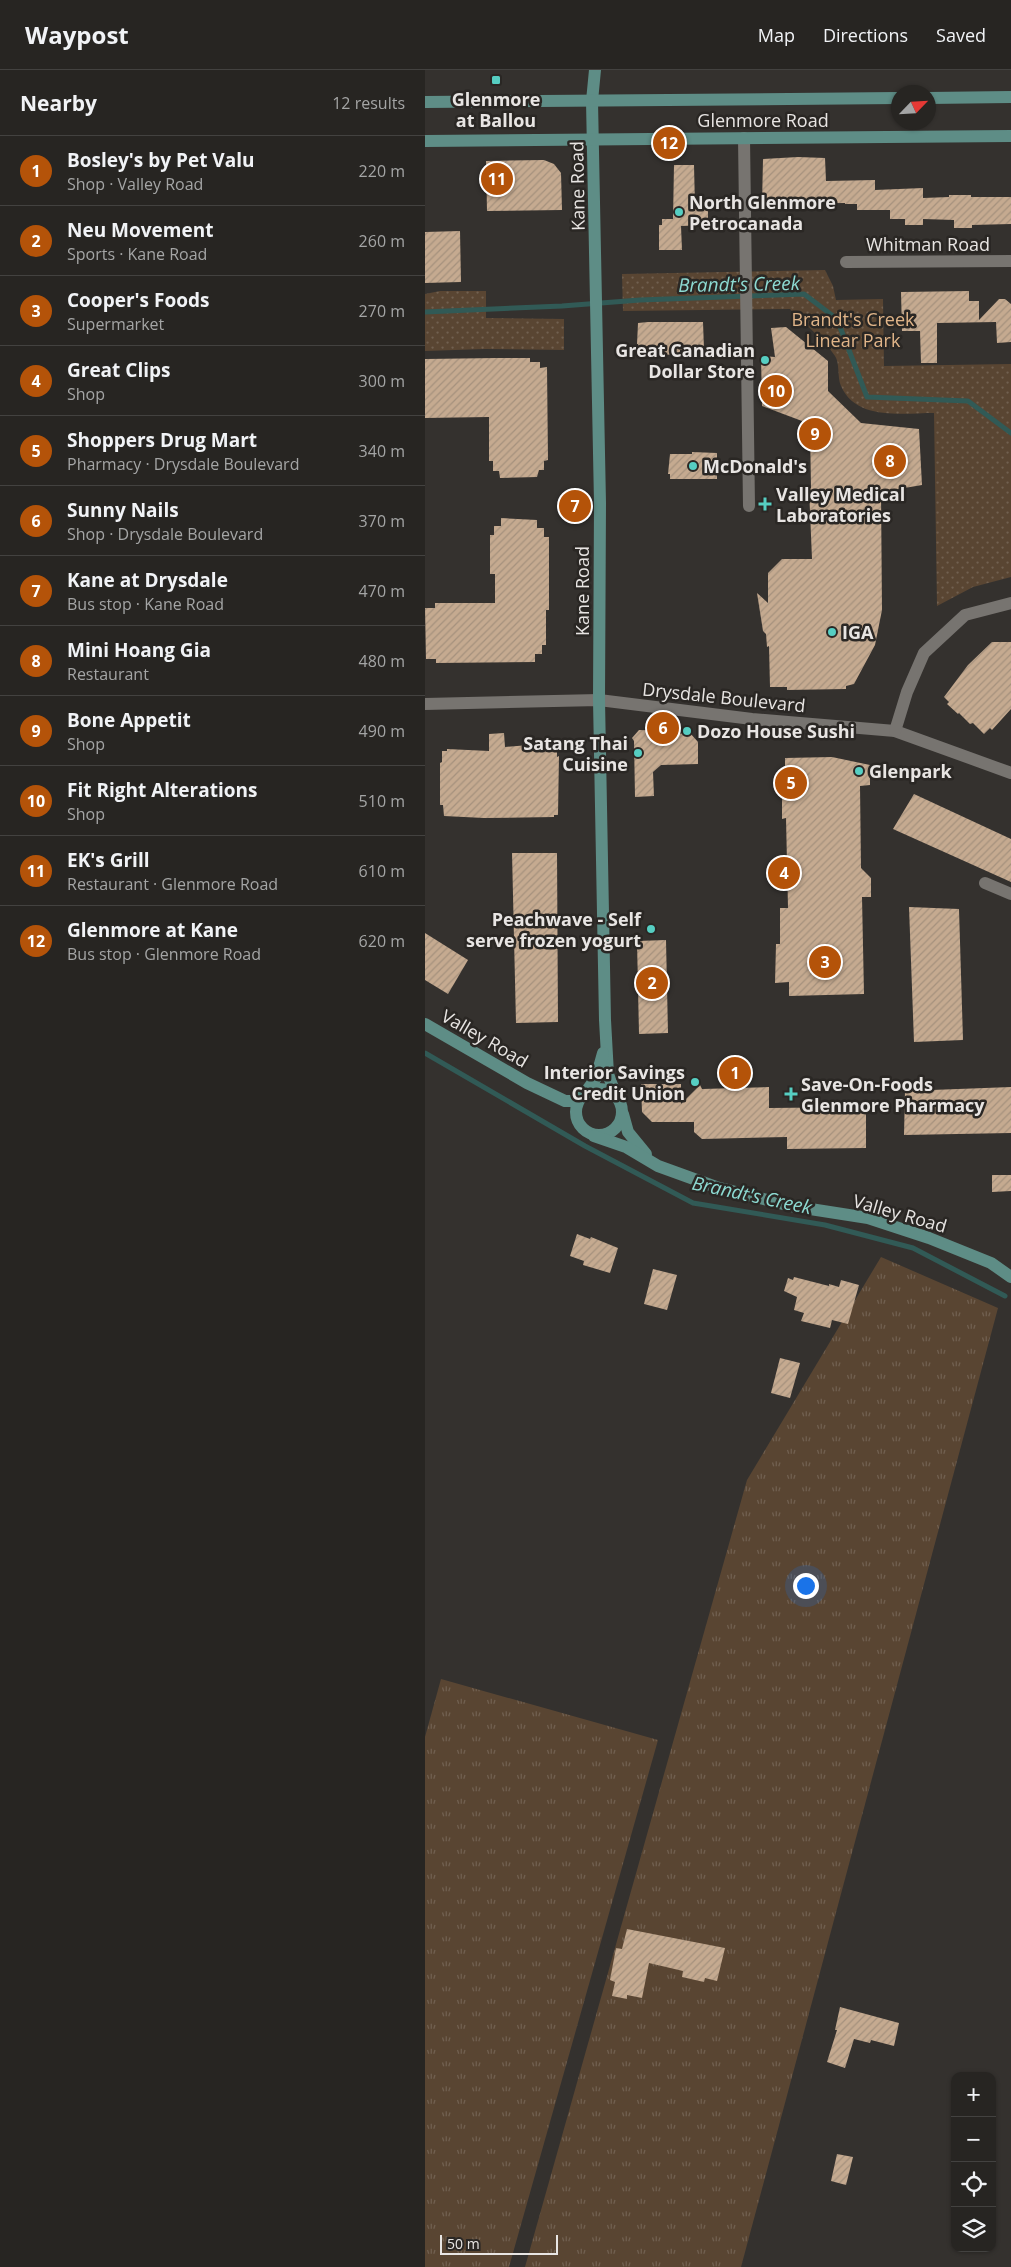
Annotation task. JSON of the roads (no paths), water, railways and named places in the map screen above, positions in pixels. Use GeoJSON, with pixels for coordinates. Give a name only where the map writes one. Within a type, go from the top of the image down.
{"type":"FeatureCollection","features":[{"type":"Feature","properties":{"kind":"street","name":"Kane Road"},"geometry":{"type":"LineString","coordinates":[[595,70],[592,101],[600,503],[599,700],[605,1020],[608,1074],[616,1096]]}},
{"type":"Feature","properties":{"kind":"street"},"geometry":{"type":"LineString","coordinates":[[936,98],[1011,97]]}},
{"type":"Feature","properties":{"kind":"street","name":"Glenmore Road"},"geometry":{"type":"LineString","coordinates":[[425,102],[891,98]]}},
{"type":"Feature","properties":{"kind":"street","name":"Glenmore Road"},"geometry":{"type":"LineString","coordinates":[[425,141],[1011,136]]}},
{"type":"Feature","properties":{"kind":"street"},"geometry":{"type":"LineString","coordinates":[[744,138],[749,506]]}},
{"type":"Feature","properties":{"kind":"street","name":"Whitman Road"},"geometry":{"type":"LineString","coordinates":[[846,262],[1011,261]]}},
{"type":"Feature","properties":{"kind":"street"},"geometry":{"type":"LineString","coordinates":[[895,731],[907,692],[924,653],[965,615],[1011,603]]}},
{"type":"Feature","properties":{"kind":"street","name":"Drysdale Boulevard"},"geometry":{"type":"LineString","coordinates":[[425,704],[599,700],[752,719],[895,731],[1011,772]]}},
{"type":"Feature","properties":{"kind":"street"},"geometry":{"type":"LineString","coordinates":[[985,883],[1011,894]]}},
{"type":"Feature","properties":{"kind":"street","name":"Kane Road"},"geometry":{"type":"LineString","coordinates":[[583,1096],[596,1078],[602,1057],[605,1020]]}},
{"type":"Feature","properties":{"kind":"street","name":"Valley Road"},"geometry":{"type":"LineString","coordinates":[[425,1024],[527,1082],[565,1100],[575,1101],[598,1089],[605,1090],[616,1096],[623,1111],[627,1132],[658,1166]]}},
{"type":"Feature","properties":{"kind":"street","name":"Valley Road"},"geometry":{"type":"LineString","coordinates":[[527,1082],[555,1103],[581,1128],[594,1136],[626,1147],[658,1166],[716,1187],[791,1206],[868,1218],[929,1238],[991,1263],[1011,1277]]}},
{"type":"Feature","properties":{"kind":"street"},"geometry":{"type":"LineString","coordinates":[[581,1128],[575,1113],[583,1096]]}},
{"type":"Feature","properties":{"kind":"street"},"geometry":{"type":"LineString","coordinates":[[594,1136],[608,1134],[614,1130],[622,1118],[623,1111]]}},
{"type":"Feature","properties":{"kind":"waterway","name":"Brandt's Creek"},"geometry":{"type":"LineString","coordinates":[[425,312],[562,306],[640,300],[804,294],[837,319],[867,397],[968,401],[1011,433]]}},
{"type":"Feature","properties":{"kind":"waterway","name":"Brandt's Creek"},"geometry":{"type":"LineString","coordinates":[[425,1053],[585,1146],[693,1203],[825,1225],[913,1248],[1005,1296]]}},
{"type":"Feature","properties":{"kind":"place","name":"Glenmore at Ballou"},"geometry":{"type":"Point","coordinates":[496,80]}},
{"type":"Feature","properties":{"kind":"place","name":"Glenmore at Kane"},"geometry":{"type":"Point","coordinates":[669,143]}},
{"type":"Feature","properties":{"kind":"place","name":"EK's Grill"},"geometry":{"type":"Point","coordinates":[497,179]}},
{"type":"Feature","properties":{"kind":"place","name":"North Glenmore Petrocanada"},"geometry":{"type":"Point","coordinates":[679,212]}},
{"type":"Feature","properties":{"kind":"place","name":"Great Canadian Dollar Store"},"geometry":{"type":"Point","coordinates":[765,360]}},
{"type":"Feature","properties":{"kind":"place","name":"Fit Right Alterations"},"geometry":{"type":"Point","coordinates":[776,391]}},
{"type":"Feature","properties":{"kind":"place","name":"Bone Appetit"},"geometry":{"type":"Point","coordinates":[815,434]}},
{"type":"Feature","properties":{"kind":"place","name":"Mini Hoang Gia"},"geometry":{"type":"Point","coordinates":[890,461]}},
{"type":"Feature","properties":{"kind":"place","name":"McDonald's"},"geometry":{"type":"Point","coordinates":[693,466]}},
{"type":"Feature","properties":{"kind":"place","name":"Valley Medical Laboratories"},"geometry":{"type":"Point","coordinates":[765,504]}},
{"type":"Feature","properties":{"kind":"place","name":"Kane at Drysdale"},"geometry":{"type":"Point","coordinates":[575,506]}},
{"type":"Feature","properties":{"kind":"place","name":"IGA"},"geometry":{"type":"Point","coordinates":[832,632]}},
{"type":"Feature","properties":{"kind":"place","name":"Sunny Nails"},"geometry":{"type":"Point","coordinates":[663,728]}},
{"type":"Feature","properties":{"kind":"place","name":"Dozo House Sushi"},"geometry":{"type":"Point","coordinates":[687,731]}},
{"type":"Feature","properties":{"kind":"place","name":"Satang Thai Cuisine"},"geometry":{"type":"Point","coordinates":[638,753]}},
{"type":"Feature","properties":{"kind":"place","name":"Glenpark"},"geometry":{"type":"Point","coordinates":[859,771]}},
{"type":"Feature","properties":{"kind":"place","name":"Shoppers Drug Mart"},"geometry":{"type":"Point","coordinates":[791,783]}},
{"type":"Feature","properties":{"kind":"place","name":"Great Clips"},"geometry":{"type":"Point","coordinates":[784,873]}},
{"type":"Feature","properties":{"kind":"place","name":"Peachwave - Self serve frozen yogurt"},"geometry":{"type":"Point","coordinates":[651,929]}},
{"type":"Feature","properties":{"kind":"place","name":"Cooper's Foods"},"geometry":{"type":"Point","coordinates":[825,962]}},
{"type":"Feature","properties":{"kind":"place","name":"Neu Movement"},"geometry":{"type":"Point","coordinates":[652,983]}},
{"type":"Feature","properties":{"kind":"place","name":"Bosley's by Pet Valu"},"geometry":{"type":"Point","coordinates":[735,1073]}},
{"type":"Feature","properties":{"kind":"place","name":"Interior Savings Credit Union"},"geometry":{"type":"Point","coordinates":[695,1082]}},
{"type":"Feature","properties":{"kind":"place","name":"Save-On-Foods Glenmore Pharmacy"},"geometry":{"type":"Point","coordinates":[791,1094]}},
{"type":"Feature","properties":{"kind":"park label","name":"Brandt's Creek Linear Park"},"geometry":{"type":"Point","coordinates":[853,329]}}]}
